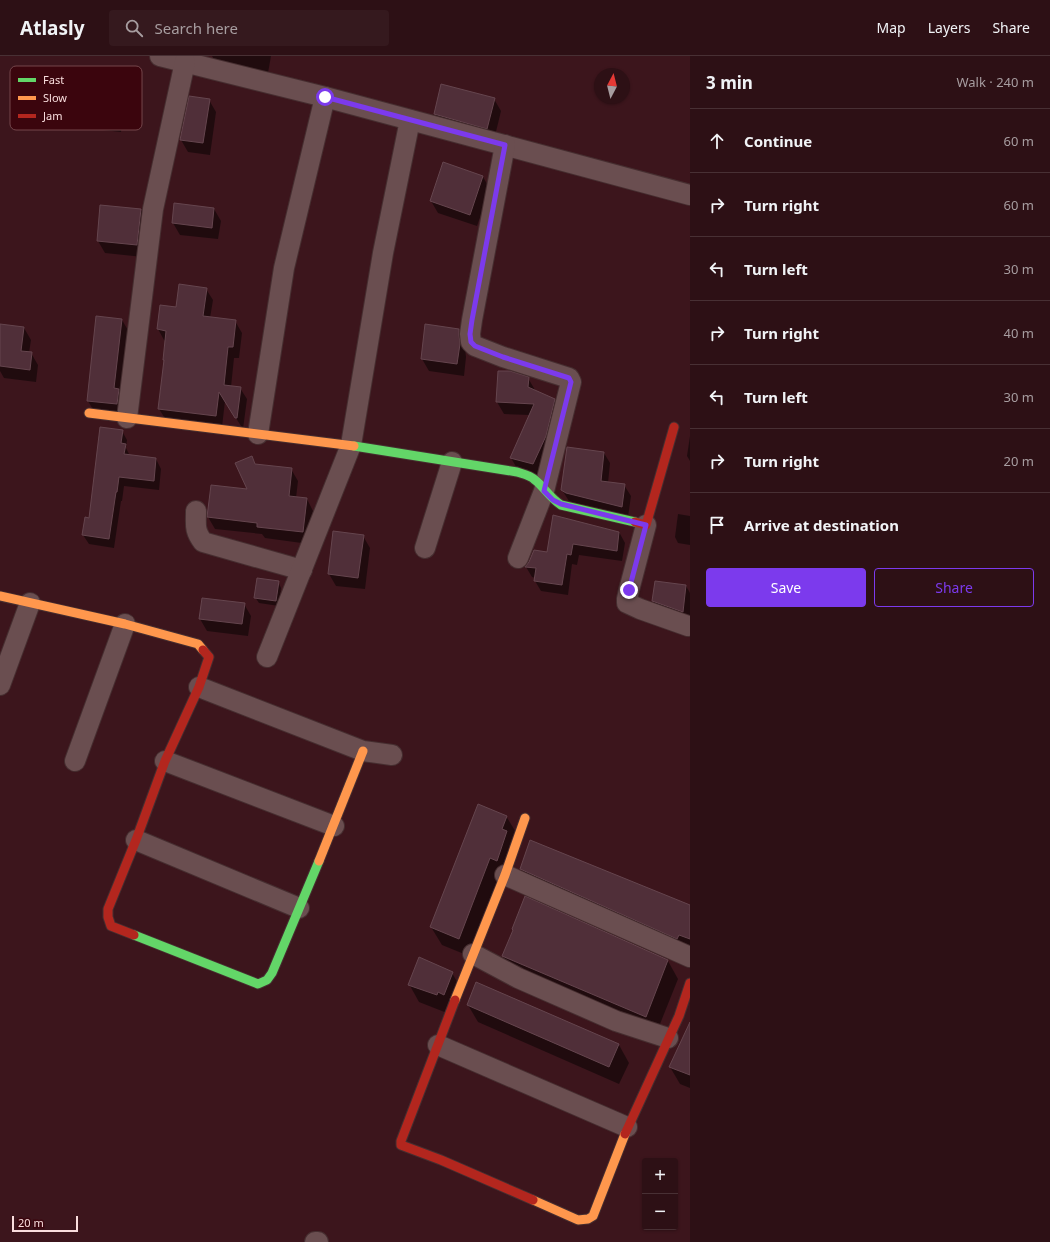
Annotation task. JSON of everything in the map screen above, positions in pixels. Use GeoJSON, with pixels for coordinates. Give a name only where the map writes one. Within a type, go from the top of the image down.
{"type":"FeatureCollection","features":[{"type":"Feature","properties":{"kind":"street"},"geometry":{"type":"LineString","coordinates":[[160,56],[196,61],[690,195]]}},
{"type":"Feature","properties":{"kind":"street"},"geometry":{"type":"LineString","coordinates":[[127,418],[153,210],[196,61]]}},
{"type":"Feature","properties":{"kind":"street"},"geometry":{"type":"LineString","coordinates":[[258,434],[284,268],[325,97]]}},
{"type":"Feature","properties":{"kind":"street"},"geometry":{"type":"LineString","coordinates":[[268,657],[351,445],[383,253],[410,120]]}},
{"type":"Feature","properties":{"kind":"street"},"geometry":{"type":"LineString","coordinates":[[505,145],[472,320],[470,334],[471,342],[475,346],[503,357],[569,378],[571,382],[544,491],[518,558]]}},
{"type":"Feature","properties":{"kind":"street"},"geometry":{"type":"LineString","coordinates":[[90,414],[351,445],[517,472],[530,476],[536,480],[553,500],[561,504],[646,525]]}},
{"type":"Feature","properties":{"kind":"street"},"geometry":{"type":"LineString","coordinates":[[674,427],[646,525],[629,590],[627,604],[688,626]]}},
{"type":"Feature","properties":{"kind":"street"},"geometry":{"type":"LineString","coordinates":[[425,548],[452,462]]}},
{"type":"Feature","properties":{"kind":"street"},"geometry":{"type":"LineString","coordinates":[[196,511],[196,527],[203,542],[302,570]]}},
{"type":"Feature","properties":{"kind":"street"},"geometry":{"type":"LineString","coordinates":[[0,596],[125,624],[198,644],[209,657],[199,687],[165,761],[136,840],[108,909],[108,917],[111,926],[258,984],[266,980],[272,973],[334,826],[363,751]]}},
{"type":"Feature","properties":{"kind":"street"},"geometry":{"type":"LineString","coordinates":[[0,685],[30,603]]}},
{"type":"Feature","properties":{"kind":"street"},"geometry":{"type":"LineString","coordinates":[[75,761],[125,624]]}},
{"type":"Feature","properties":{"kind":"street"},"geometry":{"type":"LineString","coordinates":[[199,687],[363,751],[392,755]]}},
{"type":"Feature","properties":{"kind":"street"},"geometry":{"type":"LineString","coordinates":[[165,761],[334,826]]}},
{"type":"Feature","properties":{"kind":"street"},"geometry":{"type":"LineString","coordinates":[[524,818],[505,875],[473,954],[401,1141],[401,1145],[441,1160],[578,1220],[588,1219],[593,1216],[627,1127],[679,1016],[690,983]]}},
{"type":"Feature","properties":{"kind":"street"},"geometry":{"type":"LineString","coordinates":[[136,840],[299,908]]}},
{"type":"Feature","properties":{"kind":"street"},"geometry":{"type":"LineString","coordinates":[[505,875],[690,957]]}},
{"type":"Feature","properties":{"kind":"street"},"geometry":{"type":"LineString","coordinates":[[473,954],[518,978],[616,1021],[668,1038]]}},
{"type":"Feature","properties":{"kind":"street"},"geometry":{"type":"LineString","coordinates":[[438,1045],[627,1127]]}},
{"type":"Feature","properties":{"kind":"building"},"geometry":{"type":"Polygon","coordinates":[[[441,84],[495,98],[487,129],[434,114],[441,84]]]}},
{"type":"Feature","properties":{"kind":"building"},"geometry":{"type":"Polygon","coordinates":[[[189,96],[210,99],[203,143],[180,140],[189,96]]]}},
{"type":"Feature","properties":{"kind":"building"},"geometry":{"type":"Polygon","coordinates":[[[443,162],[483,176],[470,215],[430,201],[443,162]]]}},
{"type":"Feature","properties":{"kind":"building"},"geometry":{"type":"Polygon","coordinates":[[[174,203],[214,208],[212,228],[172,223],[174,203]]]}},
{"type":"Feature","properties":{"kind":"building"},"geometry":{"type":"Polygon","coordinates":[[[100,205],[141,209],[137,245],[97,241],[100,205]]]}},
{"type":"Feature","properties":{"kind":"building"},"geometry":{"type":"Polygon","coordinates":[[[179,284],[207,288],[203,316],[236,320],[233,347],[228,347],[224,385],[241,387],[237,418],[235,418],[219,392],[216,416],[158,409],[166,331],[157,329],[160,305],[176,307],[179,284]]]}},
{"type":"Feature","properties":{"kind":"building"},"geometry":{"type":"Polygon","coordinates":[[[96,316],[122,319],[114,388],[119,389],[117,404],[87,401],[96,316]]]}},
{"type":"Feature","properties":{"kind":"building"},"geometry":{"type":"Polygon","coordinates":[[[0,324],[24,327],[21,351],[32,352],[30,370],[0,366],[0,324]]]}},
{"type":"Feature","properties":{"kind":"building"},"geometry":{"type":"Polygon","coordinates":[[[425,324],[459,329],[460,344],[457,364],[421,359],[425,324]]]}},
{"type":"Feature","properties":{"kind":"building"},"geometry":{"type":"Polygon","coordinates":[[[498,371],[510,371],[529,377],[528,387],[555,399],[546,436],[533,464],[510,458],[534,404],[496,402],[498,371]]]}},
{"type":"Feature","properties":{"kind":"building"},"geometry":{"type":"Polygon","coordinates":[[[100,427],[123,430],[121,443],[126,444],[124,454],[156,458],[154,481],[119,477],[109,539],[82,535],[85,517],[89,518],[100,427]]]}},
{"type":"Feature","properties":{"kind":"building"},"geometry":{"type":"Polygon","coordinates":[[[567,447],[604,452],[601,481],[625,484],[622,507],[566,493],[561,490],[567,447]]]}},
{"type":"Feature","properties":{"kind":"building"},"geometry":{"type":"Polygon","coordinates":[[[252,456],[255,464],[292,468],[289,496],[307,498],[303,532],[257,527],[257,523],[207,517],[211,485],[247,489],[235,463],[252,456]]]}},
{"type":"Feature","properties":{"kind":"building"},"geometry":{"type":"Polygon","coordinates":[[[553,515],[619,532],[617,551],[573,544],[571,555],[567,554],[562,585],[534,581],[536,568],[525,567],[534,550],[547,552],[553,515]]]}},
{"type":"Feature","properties":{"kind":"building"},"geometry":{"type":"Polygon","coordinates":[[[333,531],[364,535],[358,578],[328,574],[333,531]]]}},
{"type":"Feature","properties":{"kind":"building"},"geometry":{"type":"Polygon","coordinates":[[[257,578],[279,581],[276,601],[254,598],[257,578]]]}},
{"type":"Feature","properties":{"kind":"building"},"geometry":{"type":"Polygon","coordinates":[[[655,581],[686,585],[683,612],[652,601],[655,581]]]}},
{"type":"Feature","properties":{"kind":"building"},"geometry":{"type":"Polygon","coordinates":[[[202,598],[245,603],[242,624],[199,619],[202,598]]]}},
{"type":"Feature","properties":{"kind":"building"},"geometry":{"type":"Polygon","coordinates":[[[478,804],[507,816],[502,829],[507,831],[497,861],[490,858],[459,939],[430,927],[478,804]]]}},
{"type":"Feature","properties":{"kind":"building"},"geometry":{"type":"Polygon","coordinates":[[[530,840],[690,905],[690,939],[679,935],[677,939],[520,869],[530,840]]]}},
{"type":"Feature","properties":{"kind":"building"},"geometry":{"type":"Polygon","coordinates":[[[525,896],[668,960],[646,1017],[502,956],[525,896]]]}},
{"type":"Feature","properties":{"kind":"building"},"geometry":{"type":"Polygon","coordinates":[[[419,957],[453,972],[444,995],[438,992],[437,995],[408,985],[419,957]]]}},
{"type":"Feature","properties":{"kind":"building"},"geometry":{"type":"Polygon","coordinates":[[[476,982],[619,1044],[609,1067],[467,1005],[476,982]]]}},
{"type":"Feature","properties":{"kind":"building"},"geometry":{"type":"Polygon","coordinates":[[[690,1022],[690,1075],[669,1067],[690,1022]]]}},
{"type":"Feature","properties":{"kind":"traffic: fast"},"geometry":{"type":"LineString","coordinates":[[354,446],[517,472],[533,478],[553,499],[561,505],[635,522]]}},
{"type":"Feature","properties":{"kind":"traffic: fast"},"geometry":{"type":"LineString","coordinates":[[134,935],[258,984],[267,980],[272,973],[319,861]]}},
{"type":"Feature","properties":{"kind":"traffic: slow"},"geometry":{"type":"LineString","coordinates":[[89,413],[354,446]]}},
{"type":"Feature","properties":{"kind":"traffic: slow"},"geometry":{"type":"LineString","coordinates":[[0,596],[125,624],[198,644],[203,650]]}},
{"type":"Feature","properties":{"kind":"traffic: slow"},"geometry":{"type":"LineString","coordinates":[[319,861],[363,751]]}},
{"type":"Feature","properties":{"kind":"traffic: slow"},"geometry":{"type":"LineString","coordinates":[[455,1000],[505,875],[525,818]]}},
{"type":"Feature","properties":{"kind":"traffic: slow"},"geometry":{"type":"LineString","coordinates":[[533,1200],[578,1220],[588,1219],[593,1216],[625,1134]]}},
{"type":"Feature","properties":{"kind":"traffic: jam"},"geometry":{"type":"LineString","coordinates":[[635,522],[646,525],[674,427]]}},
{"type":"Feature","properties":{"kind":"traffic: jam"},"geometry":{"type":"LineString","coordinates":[[134,935],[111,926],[108,917],[108,909],[136,840],[165,761],[199,687],[209,657],[203,650]]}},
{"type":"Feature","properties":{"kind":"traffic: jam"},"geometry":{"type":"LineString","coordinates":[[625,1134],[679,1016],[690,983]]}},
{"type":"Feature","properties":{"kind":"traffic: jam"},"geometry":{"type":"LineString","coordinates":[[455,1000],[401,1141],[401,1145],[441,1160],[533,1200]]}},
{"type":"Feature","properties":{"kind":"route"},"geometry":{"type":"LineString","coordinates":[[325,97],[505,145],[472,320],[470,334],[471,342],[475,346],[503,357],[569,378],[571,382],[544,491],[553,500],[561,504],[646,525],[629,590]]}}]}
